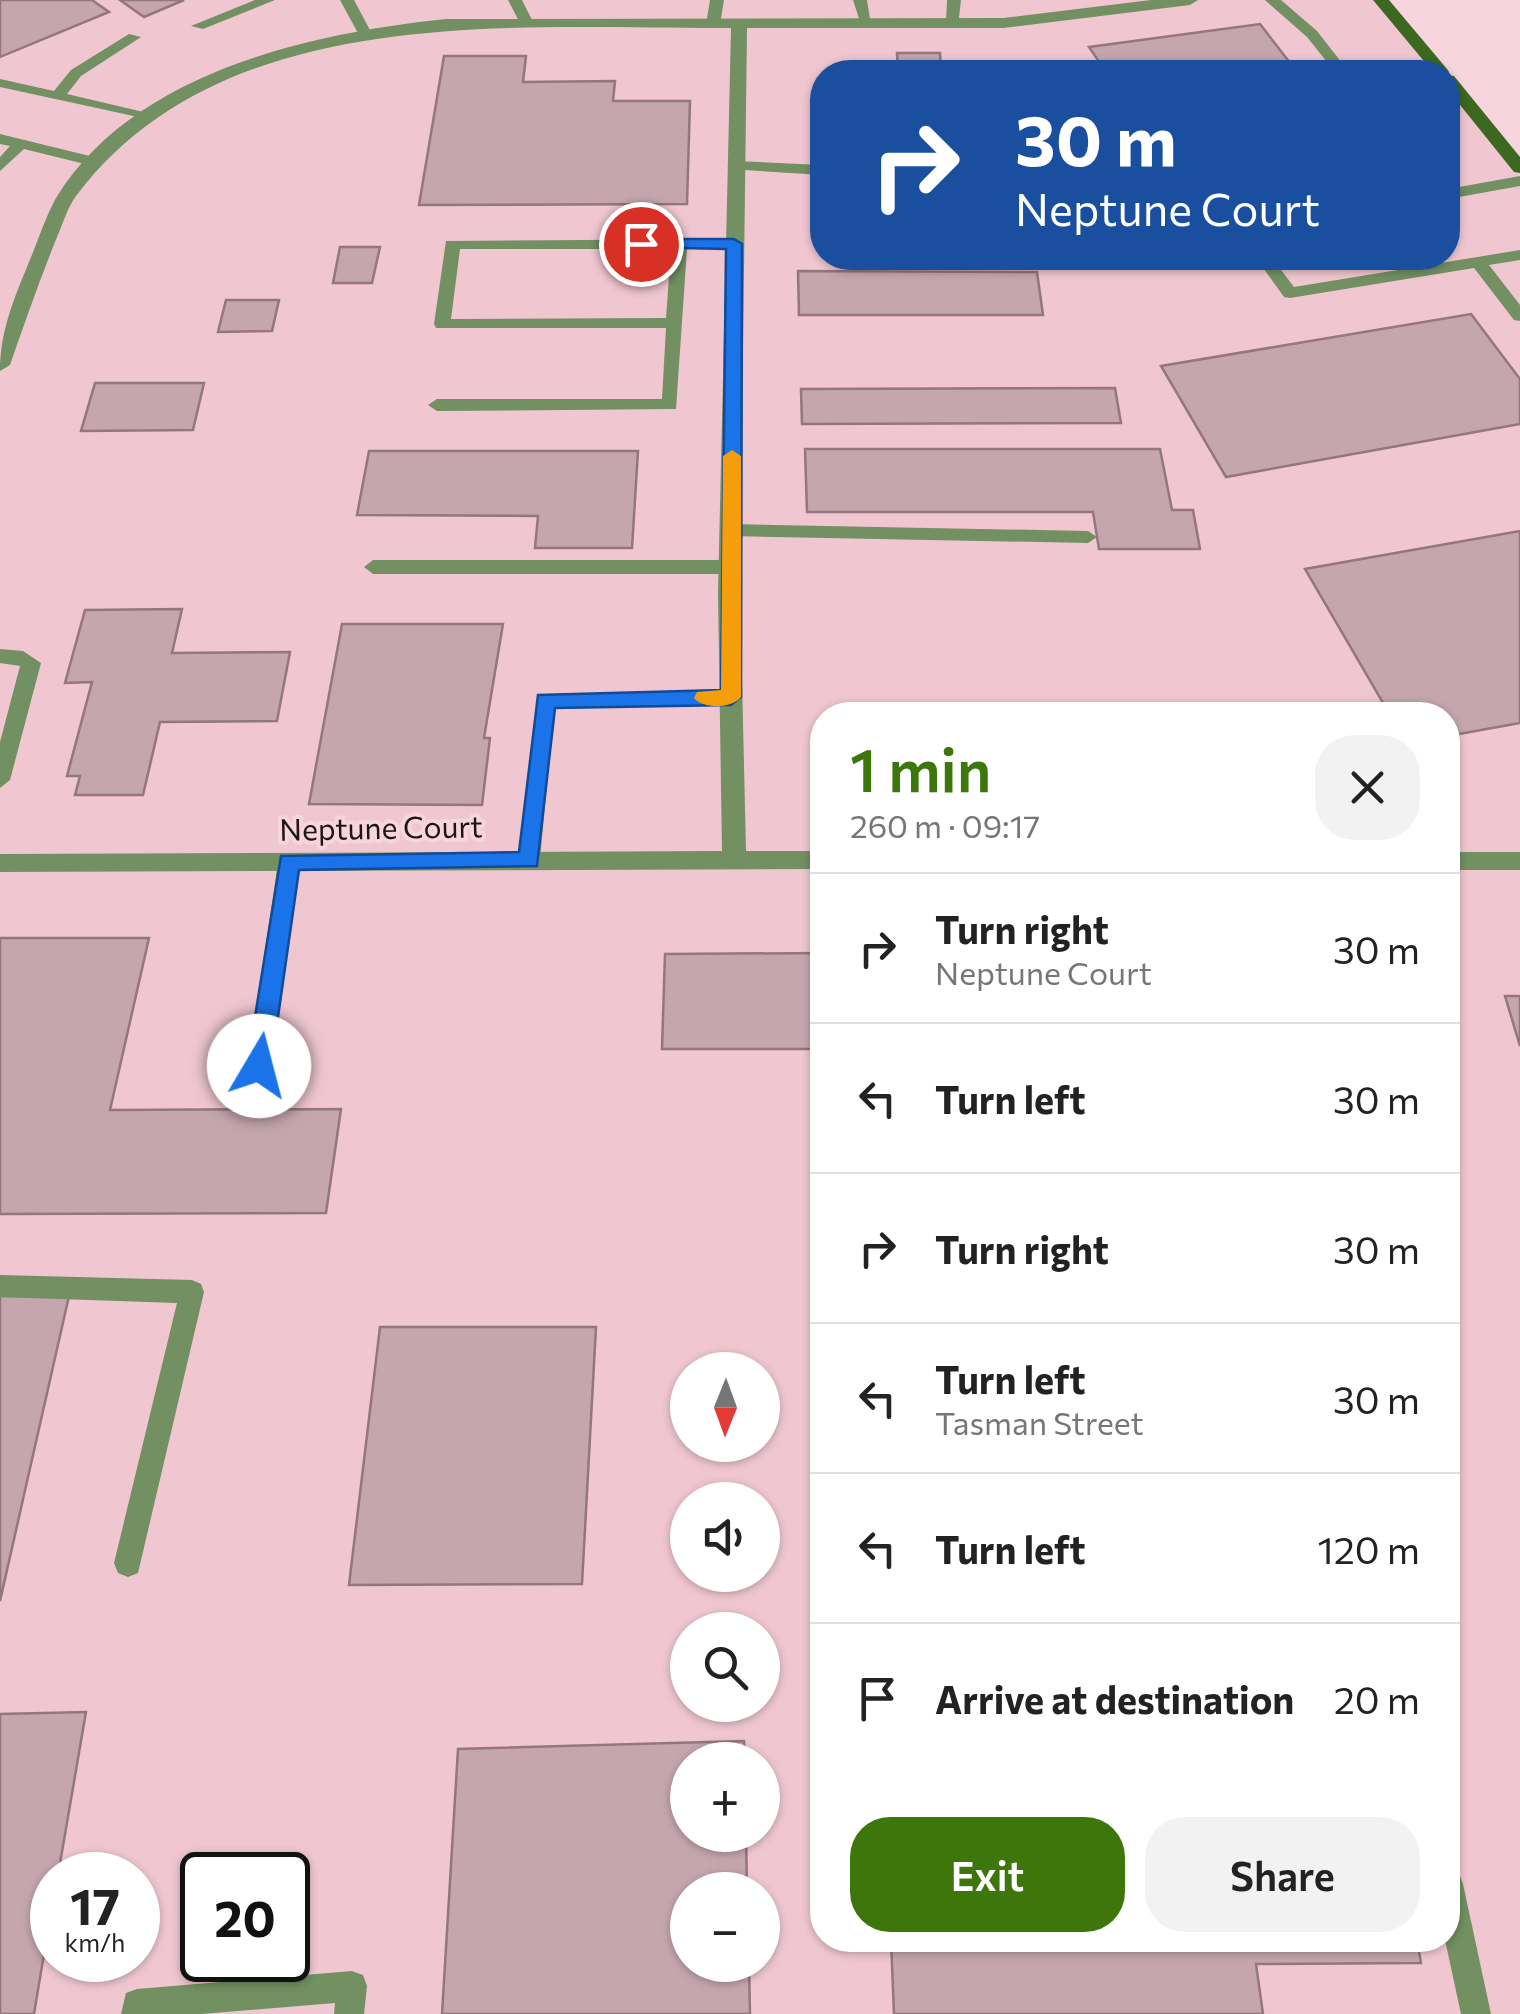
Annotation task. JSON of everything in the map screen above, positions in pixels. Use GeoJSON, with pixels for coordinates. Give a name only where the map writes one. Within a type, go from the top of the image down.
{"type":"FeatureCollection","features":[{"type":"Feature","properties":{"kind":"street"},"geometry":{"type":"LineString","coordinates":[[0,364],[66,196],[122,134],[175,97],[281,52],[364,32],[446,24],[1032,22],[1101,6],[1190,0]]}},
{"type":"Feature","properties":{"kind":"street"},"geometry":{"type":"LineString","coordinates":[[1381,0],[1431,60]]}},
{"type":"Feature","properties":{"kind":"street"},"geometry":{"type":"LineString","coordinates":[[734,860],[729,567],[739,24]]}},
{"type":"Feature","properties":{"kind":"street"},"geometry":{"type":"LineString","coordinates":[[1460,95],[1520,168]]}},
{"type":"Feature","properties":{"kind":"street","name":"Neptune Court"},"geometry":{"type":"LineString","coordinates":[[0,863],[810,860]]}},
{"type":"Feature","properties":{"kind":"street"},"geometry":{"type":"LineString","coordinates":[[1460,861],[1520,861]]}},
{"type":"Feature","properties":{"kind":"lane"},"geometry":{"type":"LineString","coordinates":[[198,26],[268,0]]}},
{"type":"Feature","properties":{"kind":"lane"},"geometry":{"type":"LineString","coordinates":[[348,0],[364,32]]}},
{"type":"Feature","properties":{"kind":"lane"},"geometry":{"type":"LineString","coordinates":[[515,0],[527,24]]}},
{"type":"Feature","properties":{"kind":"lane"},"geometry":{"type":"LineString","coordinates":[[714,24],[716,0]]}},
{"type":"Feature","properties":{"kind":"lane"},"geometry":{"type":"LineString","coordinates":[[860,0],[866,22]]}},
{"type":"Feature","properties":{"kind":"lane"},"geometry":{"type":"LineString","coordinates":[[953,23],[954,0]]}},
{"type":"Feature","properties":{"kind":"lane"},"geometry":{"type":"LineString","coordinates":[[1272,0],[1312,34],[1333,60]]}},
{"type":"Feature","properties":{"kind":"lane"},"geometry":{"type":"LineString","coordinates":[[58,96],[76,72],[134,36]]}},
{"type":"Feature","properties":{"kind":"lane"},"geometry":{"type":"LineString","coordinates":[[0,83],[148,117]]}},
{"type":"Feature","properties":{"kind":"lane"},"geometry":{"type":"LineString","coordinates":[[0,139],[98,162]]}},
{"type":"Feature","properties":{"kind":"lane"},"geometry":{"type":"LineString","coordinates":[[0,166],[19,145]]}},
{"type":"Feature","properties":{"kind":"lane"},"geometry":{"type":"LineString","coordinates":[[735,166],[810,169]]}},
{"type":"Feature","properties":{"kind":"lane"},"geometry":{"type":"LineString","coordinates":[[1460,192],[1520,181]]}},
{"type":"Feature","properties":{"kind":"lane"},"geometry":{"type":"LineString","coordinates":[[675,323],[442,324],[452,244],[734,244]]}},
{"type":"Feature","properties":{"kind":"lane"},"geometry":{"type":"LineString","coordinates":[[437,405],[670,405],[679,244]]}},
{"type":"Feature","properties":{"kind":"lane"},"geometry":{"type":"LineString","coordinates":[[1460,265],[1520,256]]}},
{"type":"Feature","properties":{"kind":"lane"},"geometry":{"type":"LineString","coordinates":[[1478,262],[1520,316]]}},
{"type":"Feature","properties":{"kind":"lane"},"geometry":{"type":"LineString","coordinates":[[1273,270],[1290,293],[1429,270]]}},
{"type":"Feature","properties":{"kind":"lane"},"geometry":{"type":"LineString","coordinates":[[730,530],[1088,537]]}},
{"type":"Feature","properties":{"kind":"lane"},"geometry":{"type":"LineString","coordinates":[[373,567],[729,567]]}},
{"type":"Feature","properties":{"kind":"lane"},"geometry":{"type":"LineString","coordinates":[[0,656],[16,656],[31,663],[0,780]]}},
{"type":"Feature","properties":{"kind":"lane"},"geometry":{"type":"LineString","coordinates":[[529,860],[545,701],[731,697]]}},
{"type":"Feature","properties":{"kind":"lane"},"geometry":{"type":"LineString","coordinates":[[259,1066],[289,862]]}},
{"type":"Feature","properties":{"kind":"lane"},"geometry":{"type":"LineString","coordinates":[[0,1286],[192,1292],[128,1563]]}},
{"type":"Feature","properties":{"kind":"lane"},"geometry":{"type":"LineString","coordinates":[[1460,1940],[1476,2014]]}},
{"type":"Feature","properties":{"kind":"lane"},"geometry":{"type":"LineString","coordinates":[[136,2014],[137,2004],[352,1986],[349,2014]]}},
{"type":"Feature","properties":{"kind":"shaded area"},"geometry":{"type":"Polygon","coordinates":[[[0,0],[1381,0],[1431,60],[810,60],[810,270],[1460,270],[1460,95],[1520,168],[1520,2014],[0,2014],[0,0]]]}},
{"type":"Feature","properties":{"kind":"building"},"geometry":{"type":"Polygon","coordinates":[[[0,0],[92,0],[109,12],[0,57],[0,0]]]}},
{"type":"Feature","properties":{"kind":"building"},"geometry":{"type":"Polygon","coordinates":[[[120,0],[184,0],[144,17],[120,0]]]}},
{"type":"Feature","properties":{"kind":"building"},"geometry":{"type":"Polygon","coordinates":[[[1260,24],[1288,60],[1098,60],[1089,47],[1260,24]]]}},
{"type":"Feature","properties":{"kind":"building"},"geometry":{"type":"Polygon","coordinates":[[[897,53],[940,53],[940,60],[897,60],[897,53]]]}},
{"type":"Feature","properties":{"kind":"building"},"geometry":{"type":"Polygon","coordinates":[[[444,56],[526,56],[523,82],[615,81],[613,101],[690,101],[687,204],[419,205],[444,56]]]}},
{"type":"Feature","properties":{"kind":"building"},"geometry":{"type":"Polygon","coordinates":[[[340,247],[380,247],[372,283],[333,283],[340,247]]]}},
{"type":"Feature","properties":{"kind":"building"},"geometry":{"type":"Polygon","coordinates":[[[798,271],[1037,272],[1043,315],[799,315],[798,271]]]}},
{"type":"Feature","properties":{"kind":"building"},"geometry":{"type":"Polygon","coordinates":[[[226,300],[279,300],[272,331],[218,332],[226,300]]]}},
{"type":"Feature","properties":{"kind":"building"},"geometry":{"type":"Polygon","coordinates":[[[1471,314],[1520,379],[1520,424],[1226,477],[1161,366],[1471,314]]]}},
{"type":"Feature","properties":{"kind":"building"},"geometry":{"type":"Polygon","coordinates":[[[95,383],[204,383],[193,430],[81,431],[95,383]]]}},
{"type":"Feature","properties":{"kind":"building"},"geometry":{"type":"Polygon","coordinates":[[[1115,388],[1121,423],[802,424],[801,389],[1115,388]]]}},
{"type":"Feature","properties":{"kind":"building"},"geometry":{"type":"Polygon","coordinates":[[[805,449],[1160,449],[1172,510],[1193,510],[1200,549],[1099,549],[1093,512],[807,512],[805,449]]]}},
{"type":"Feature","properties":{"kind":"building"},"geometry":{"type":"Polygon","coordinates":[[[369,451],[638,451],[632,548],[535,548],[538,516],[357,515],[369,451]]]}},
{"type":"Feature","properties":{"kind":"building"},"geometry":{"type":"Polygon","coordinates":[[[1520,531],[1520,723],[1460,734],[1460,702],[1382,702],[1305,569],[1520,531]]]}},
{"type":"Feature","properties":{"kind":"building"},"geometry":{"type":"Polygon","coordinates":[[[182,609],[172,653],[290,652],[277,721],[160,722],[143,795],[75,795],[80,776],[67,776],[92,682],[65,683],[85,610],[182,609]]]}},
{"type":"Feature","properties":{"kind":"building"},"geometry":{"type":"Polygon","coordinates":[[[342,624],[503,624],[484,738],[490,738],[482,805],[309,804],[342,624]]]}},
{"type":"Feature","properties":{"kind":"building"},"geometry":{"type":"Polygon","coordinates":[[[0,938],[149,938],[110,1110],[341,1109],[326,1213],[0,1214],[0,938]]]}},
{"type":"Feature","properties":{"kind":"building"},"geometry":{"type":"Polygon","coordinates":[[[810,953],[810,1049],[662,1049],[665,954],[810,953]]]}},
{"type":"Feature","properties":{"kind":"building"},"geometry":{"type":"Polygon","coordinates":[[[1505,996],[1520,996],[1520,1046],[1505,996]]]}},
{"type":"Feature","properties":{"kind":"building"},"geometry":{"type":"Polygon","coordinates":[[[0,1296],[69,1296],[0,1601],[0,1296]]]}},
{"type":"Feature","properties":{"kind":"building"},"geometry":{"type":"Polygon","coordinates":[[[380,1327],[596,1327],[582,1584],[349,1585],[380,1327]]]}},
{"type":"Feature","properties":{"kind":"building"},"geometry":{"type":"Polygon","coordinates":[[[86,1712],[62,1852],[30,1852],[30,1982],[39,1982],[34,2014],[0,2014],[0,1714],[86,1712]]]}},
{"type":"Feature","properties":{"kind":"building"},"geometry":{"type":"Polygon","coordinates":[[[670,1743],[670,1852],[746,1852],[747,1872],[670,1872],[670,1982],[749,1982],[750,2014],[442,2014],[458,1749],[670,1743]]]}},
{"type":"Feature","properties":{"kind":"building"},"geometry":{"type":"Polygon","coordinates":[[[891,1952],[1419,1952],[1421,1963],[1256,1964],[1263,2014],[894,2014],[891,1952]]]}},
{"type":"Feature","properties":{"kind":"slow traffic"},"geometry":{"type":"LineString","coordinates":[[704,698],[731,697],[732,456]]}},
{"type":"Feature","properties":{"kind":"route"},"geometry":{"type":"LineString","coordinates":[[259,1066],[289,862],[529,860],[545,701],[731,697],[734,244],[641,244]]}}]}
